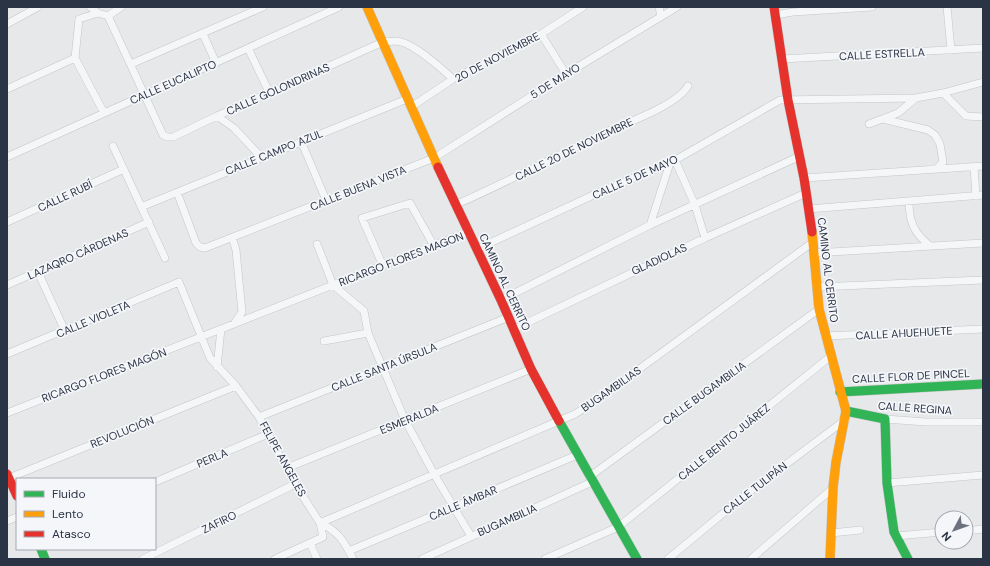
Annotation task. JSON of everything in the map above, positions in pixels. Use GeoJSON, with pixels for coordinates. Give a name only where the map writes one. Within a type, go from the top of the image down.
{"type":"FeatureCollection","features":[{"type":"Feature","properties":{"kind":"main road","name":"CAMINO AL CERRITO"},"geometry":{"type":"LineString","coordinates":[[367,7],[455,205],[509,317],[531,369],[577,455],[637,559]]}},
{"type":"Feature","properties":{"kind":"main road","name":"CAMINO AL CERRITO"},"geometry":{"type":"LineString","coordinates":[[775,11],[788,100],[804,178],[813,242],[819,309],[845,416],[836,462],[833,488],[830,559]]}},
{"type":"Feature","properties":{"kind":"main road","name":"CALLE FLOR DE PINCEL"},"geometry":{"type":"LineString","coordinates":[[840,392],[983,384]]}},
{"type":"Feature","properties":{"kind":"main road","name":"CALLE REGINA"},"geometry":{"type":"LineString","coordinates":[[845,416],[885,419]]}},
{"type":"Feature","properties":{"kind":"main road"},"geometry":{"type":"LineString","coordinates":[[885,419],[887,483],[894,532],[908,559]]}},
{"type":"Feature","properties":{"kind":"main road"},"geometry":{"type":"LineString","coordinates":[[8,476],[16,494]]}},
{"type":"Feature","properties":{"kind":"street"},"geometry":{"type":"LineString","coordinates":[[7,24],[38,7]]}},
{"type":"Feature","properties":{"kind":"street"},"geometry":{"type":"LineString","coordinates":[[90,7],[98,13],[108,16],[144,95]]}},
{"type":"Feature","properties":{"kind":"street"},"geometry":{"type":"LineString","coordinates":[[108,16],[121,7]]}},
{"type":"Feature","properties":{"kind":"street"},"geometry":{"type":"LineString","coordinates":[[131,64],[263,7]]}},
{"type":"Feature","properties":{"kind":"street","name":"CALLE EUCALIPTO"},"geometry":{"type":"LineString","coordinates":[[7,157],[339,7]]}},
{"type":"Feature","properties":{"kind":"street","name":"20 DE NOVIEMBRE"},"geometry":{"type":"LineString","coordinates":[[409,103],[541,34],[583,7]]}},
{"type":"Feature","properties":{"kind":"street"},"geometry":{"type":"LineString","coordinates":[[659,7],[661,16]]}},
{"type":"Feature","properties":{"kind":"street","name":"5 DE MAYO"},"geometry":{"type":"LineString","coordinates":[[434,158],[566,74],[678,7]]}},
{"type":"Feature","properties":{"kind":"street"},"geometry":{"type":"LineString","coordinates":[[775,11],[793,12],[872,7]]}},
{"type":"Feature","properties":{"kind":"street"},"geometry":{"type":"LineString","coordinates":[[947,7],[952,50]]}},
{"type":"Feature","properties":{"kind":"street"},"geometry":{"type":"LineString","coordinates":[[98,13],[79,19],[75,58],[104,113]]}},
{"type":"Feature","properties":{"kind":"street"},"geometry":{"type":"LineString","coordinates":[[203,34],[216,63]]}},
{"type":"Feature","properties":{"kind":"street"},"geometry":{"type":"LineString","coordinates":[[541,34],[566,74]]}},
{"type":"Feature","properties":{"kind":"street"},"geometry":{"type":"LineString","coordinates":[[383,42],[397,41],[413,48],[435,62],[453,79]]}},
{"type":"Feature","properties":{"kind":"street","name":"CALLE GOLONDRINAS"},"geometry":{"type":"LineString","coordinates":[[144,95],[163,135],[173,137],[269,92],[383,42]]}},
{"type":"Feature","properties":{"kind":"street"},"geometry":{"type":"LineString","coordinates":[[248,48],[269,92]]}},
{"type":"Feature","properties":{"kind":"street","name":"CALLE ESTRELLA"},"geometry":{"type":"LineString","coordinates":[[782,59],[983,48]]}},
{"type":"Feature","properties":{"kind":"street"},"geometry":{"type":"LineString","coordinates":[[7,88],[75,58]]}},
{"type":"Feature","properties":{"kind":"street","name":"CALLE 5 DE MAYO"},"geometry":{"type":"LineString","coordinates":[[477,249],[602,191],[672,161],[780,100],[916,98],[943,93],[983,82]]}},
{"type":"Feature","properties":{"kind":"street","name":"CALLE 20 DE NOVIEMBRE"},"geometry":{"type":"LineString","coordinates":[[455,205],[489,190],[603,133],[668,104],[686,90],[688,86]]}},
{"type":"Feature","properties":{"kind":"street"},"geometry":{"type":"LineString","coordinates":[[943,93],[966,116],[983,117]]}},
{"type":"Feature","properties":{"kind":"street"},"geometry":{"type":"LineString","coordinates":[[869,124],[903,110],[916,98]]}},
{"type":"Feature","properties":{"kind":"street","name":"CALLE CAMPO AZUL"},"geometry":{"type":"LineString","coordinates":[[141,207],[301,141],[409,103]]}},
{"type":"Feature","properties":{"kind":"street"},"geometry":{"type":"LineString","coordinates":[[217,116],[234,128],[261,157]]}},
{"type":"Feature","properties":{"kind":"street"},"geometry":{"type":"LineString","coordinates":[[883,119],[928,130],[935,136],[940,144],[943,162],[936,169]]}},
{"type":"Feature","properties":{"kind":"street"},"geometry":{"type":"LineString","coordinates":[[301,141],[326,200]]}},
{"type":"Feature","properties":{"kind":"street"},"geometry":{"type":"LineString","coordinates":[[113,146],[165,258]]}},
{"type":"Feature","properties":{"kind":"street"},"geometry":{"type":"LineString","coordinates":[[501,300],[650,225],[800,156]]}},
{"type":"Feature","properties":{"kind":"street","name":"CALLE BUENA VISTA"},"geometry":{"type":"LineString","coordinates":[[177,192],[196,243],[200,247],[205,248],[434,158]]}},
{"type":"Feature","properties":{"kind":"street"},"geometry":{"type":"LineString","coordinates":[[672,161],[695,205],[705,238]]}},
{"type":"Feature","properties":{"kind":"street"},"geometry":{"type":"LineString","coordinates":[[650,225],[672,161]]}},
{"type":"Feature","properties":{"kind":"street"},"geometry":{"type":"LineString","coordinates":[[804,178],[983,166]]}},
{"type":"Feature","properties":{"kind":"street"},"geometry":{"type":"LineString","coordinates":[[808,209],[980,196],[974,167]]}},
{"type":"Feature","properties":{"kind":"street","name":"CALLE RUBÍ"},"geometry":{"type":"LineString","coordinates":[[7,222],[124,169]]}},
{"type":"Feature","properties":{"kind":"street","name":"GLADIOLAS"},"geometry":{"type":"LineString","coordinates":[[514,329],[705,238],[806,193]]}},
{"type":"Feature","properties":{"kind":"street"},"geometry":{"type":"LineString","coordinates":[[909,201],[909,213],[913,226],[919,237],[930,246]]}},
{"type":"Feature","properties":{"kind":"street"},"geometry":{"type":"LineString","coordinates":[[383,266],[362,218],[410,202],[434,246]]}},
{"type":"Feature","properties":{"kind":"street","name":"LAZAQRO CÁRDENAS"},"geometry":{"type":"LineString","coordinates":[[7,285],[148,222]]}},
{"type":"Feature","properties":{"kind":"street","name":"RICARGO FLORES MAGON"},"geometry":{"type":"LineString","coordinates":[[334,285],[468,232]]}},
{"type":"Feature","properties":{"kind":"street"},"geometry":{"type":"LineString","coordinates":[[232,238],[236,250],[242,312],[234,324]]}},
{"type":"Feature","properties":{"kind":"street","name":"BUGAMBILIAS"},"geometry":{"type":"LineString","coordinates":[[320,524],[575,414],[594,402],[813,242]]}},
{"type":"Feature","properties":{"kind":"street"},"geometry":{"type":"LineString","coordinates":[[814,253],[983,243]]}},
{"type":"Feature","properties":{"kind":"street"},"geometry":{"type":"LineString","coordinates":[[317,244],[334,285],[364,311],[368,333],[405,420],[434,474],[471,536]]}},
{"type":"Feature","properties":{"kind":"street"},"geometry":{"type":"LineString","coordinates":[[38,272],[65,331]]}},
{"type":"Feature","properties":{"kind":"street"},"geometry":{"type":"LineString","coordinates":[[817,287],[983,280]]}},
{"type":"Feature","properties":{"kind":"street","name":"CALLE VIOLETA"},"geometry":{"type":"LineString","coordinates":[[7,354],[179,282]]}},
{"type":"Feature","properties":{"kind":"street","name":"FELIPE ANGELES"},"geometry":{"type":"LineString","coordinates":[[179,282],[200,337],[210,358],[236,386],[259,417],[320,524],[323,537],[310,543]]}},
{"type":"Feature","properties":{"kind":"street"},"geometry":{"type":"LineString","coordinates":[[200,337],[334,285]]}},
{"type":"Feature","properties":{"kind":"street","name":"CALLE BUGAMBILIA"},"geometry":{"type":"LineString","coordinates":[[591,480],[819,309]]}},
{"type":"Feature","properties":{"kind":"street","name":"CALLE SANTA ÚRSULA"},"geometry":{"type":"LineString","coordinates":[[259,417],[509,317]]}},
{"type":"Feature","properties":{"kind":"street"},"geometry":{"type":"LineString","coordinates":[[217,367],[222,329]]}},
{"type":"Feature","properties":{"kind":"street","name":"CALLE AHUEHUETE"},"geometry":{"type":"LineString","coordinates":[[825,336],[983,329]]}},
{"type":"Feature","properties":{"kind":"street"},"geometry":{"type":"LineString","coordinates":[[324,341],[368,333]]}},
{"type":"Feature","properties":{"kind":"street","name":"RICARGO FLORES MAGÓN"},"geometry":{"type":"LineString","coordinates":[[7,413],[200,337]]}},
{"type":"Feature","properties":{"kind":"street","name":"CALLE BENITO JUÁREZ"},"geometry":{"type":"LineString","coordinates":[[545,559],[618,527],[831,356]]}},
{"type":"Feature","properties":{"kind":"street","name":"ESMERALDA"},"geometry":{"type":"LineString","coordinates":[[287,468],[531,369]]}},
{"type":"Feature","properties":{"kind":"street","name":"REVOLUCIÓN"},"geometry":{"type":"LineString","coordinates":[[8,476],[236,386]]}},
{"type":"Feature","properties":{"kind":"street","name":"CALLE TULIPÁN"},"geometry":{"type":"LineString","coordinates":[[668,559],[744,496],[845,416]]}},
{"type":"Feature","properties":{"kind":"street","name":"CALLE REGINA"},"geometry":{"type":"LineString","coordinates":[[885,419],[926,422],[983,422]]}},
{"type":"Feature","properties":{"kind":"street","name":"PERLA"},"geometry":{"type":"LineString","coordinates":[[156,482],[268,434]]}},
{"type":"Feature","properties":{"kind":"street","name":"CALLE ÁMBAR"},"geometry":{"type":"LineString","coordinates":[[349,551],[577,455]]}},
{"type":"Feature","properties":{"kind":"street"},"geometry":{"type":"LineString","coordinates":[[887,483],[983,475]]}},
{"type":"Feature","properties":{"kind":"street","name":"BUGAMBILIA"},"geometry":{"type":"LineString","coordinates":[[422,559],[591,480]]}},
{"type":"Feature","properties":{"kind":"street","name":"ZAFIRO"},"geometry":{"type":"LineString","coordinates":[[143,559],[296,484]]}},
{"type":"Feature","properties":{"kind":"street"},"geometry":{"type":"LineString","coordinates":[[751,559],[833,488]]}},
{"type":"Feature","properties":{"kind":"street"},"geometry":{"type":"LineString","coordinates":[[320,524],[332,528],[353,559]]}},
{"type":"Feature","properties":{"kind":"street"},"geometry":{"type":"LineString","coordinates":[[831,533],[860,530]]}},
{"type":"Feature","properties":{"kind":"street"},"geometry":{"type":"LineString","coordinates":[[896,536],[934,533]]}},
{"type":"Feature","properties":{"kind":"street"},"geometry":{"type":"LineString","coordinates":[[275,559],[310,543],[317,559]]}},
{"type":"Feature","properties":{"kind":"traffic: fast"},"geometry":{"type":"LineString","coordinates":[[840,392],[983,384]]}},
{"type":"Feature","properties":{"kind":"traffic: fast"},"geometry":{"type":"LineString","coordinates":[[846,411],[885,419],[887,483],[894,532],[908,559]]}},
{"type":"Feature","properties":{"kind":"traffic: fast"},"geometry":{"type":"LineString","coordinates":[[559,421],[637,559]]}},
{"type":"Feature","properties":{"kind":"traffic: fast"},"geometry":{"type":"LineString","coordinates":[[41,550],[45,559]]}},
{"type":"Feature","properties":{"kind":"traffic: slow"},"geometry":{"type":"LineString","coordinates":[[367,7],[438,167]]}},
{"type":"Feature","properties":{"kind":"traffic: slow"},"geometry":{"type":"LineString","coordinates":[[812,232],[819,309],[846,411],[836,462],[833,488],[830,559]]}},
{"type":"Feature","properties":{"kind":"traffic: jam"},"geometry":{"type":"LineString","coordinates":[[774,7],[788,100],[804,178],[812,232]]}},
{"type":"Feature","properties":{"kind":"traffic: jam"},"geometry":{"type":"LineString","coordinates":[[438,167],[501,300],[531,369],[559,421]]}},
{"type":"Feature","properties":{"kind":"traffic: jam"},"geometry":{"type":"LineString","coordinates":[[7,474],[16,494]]}}]}
